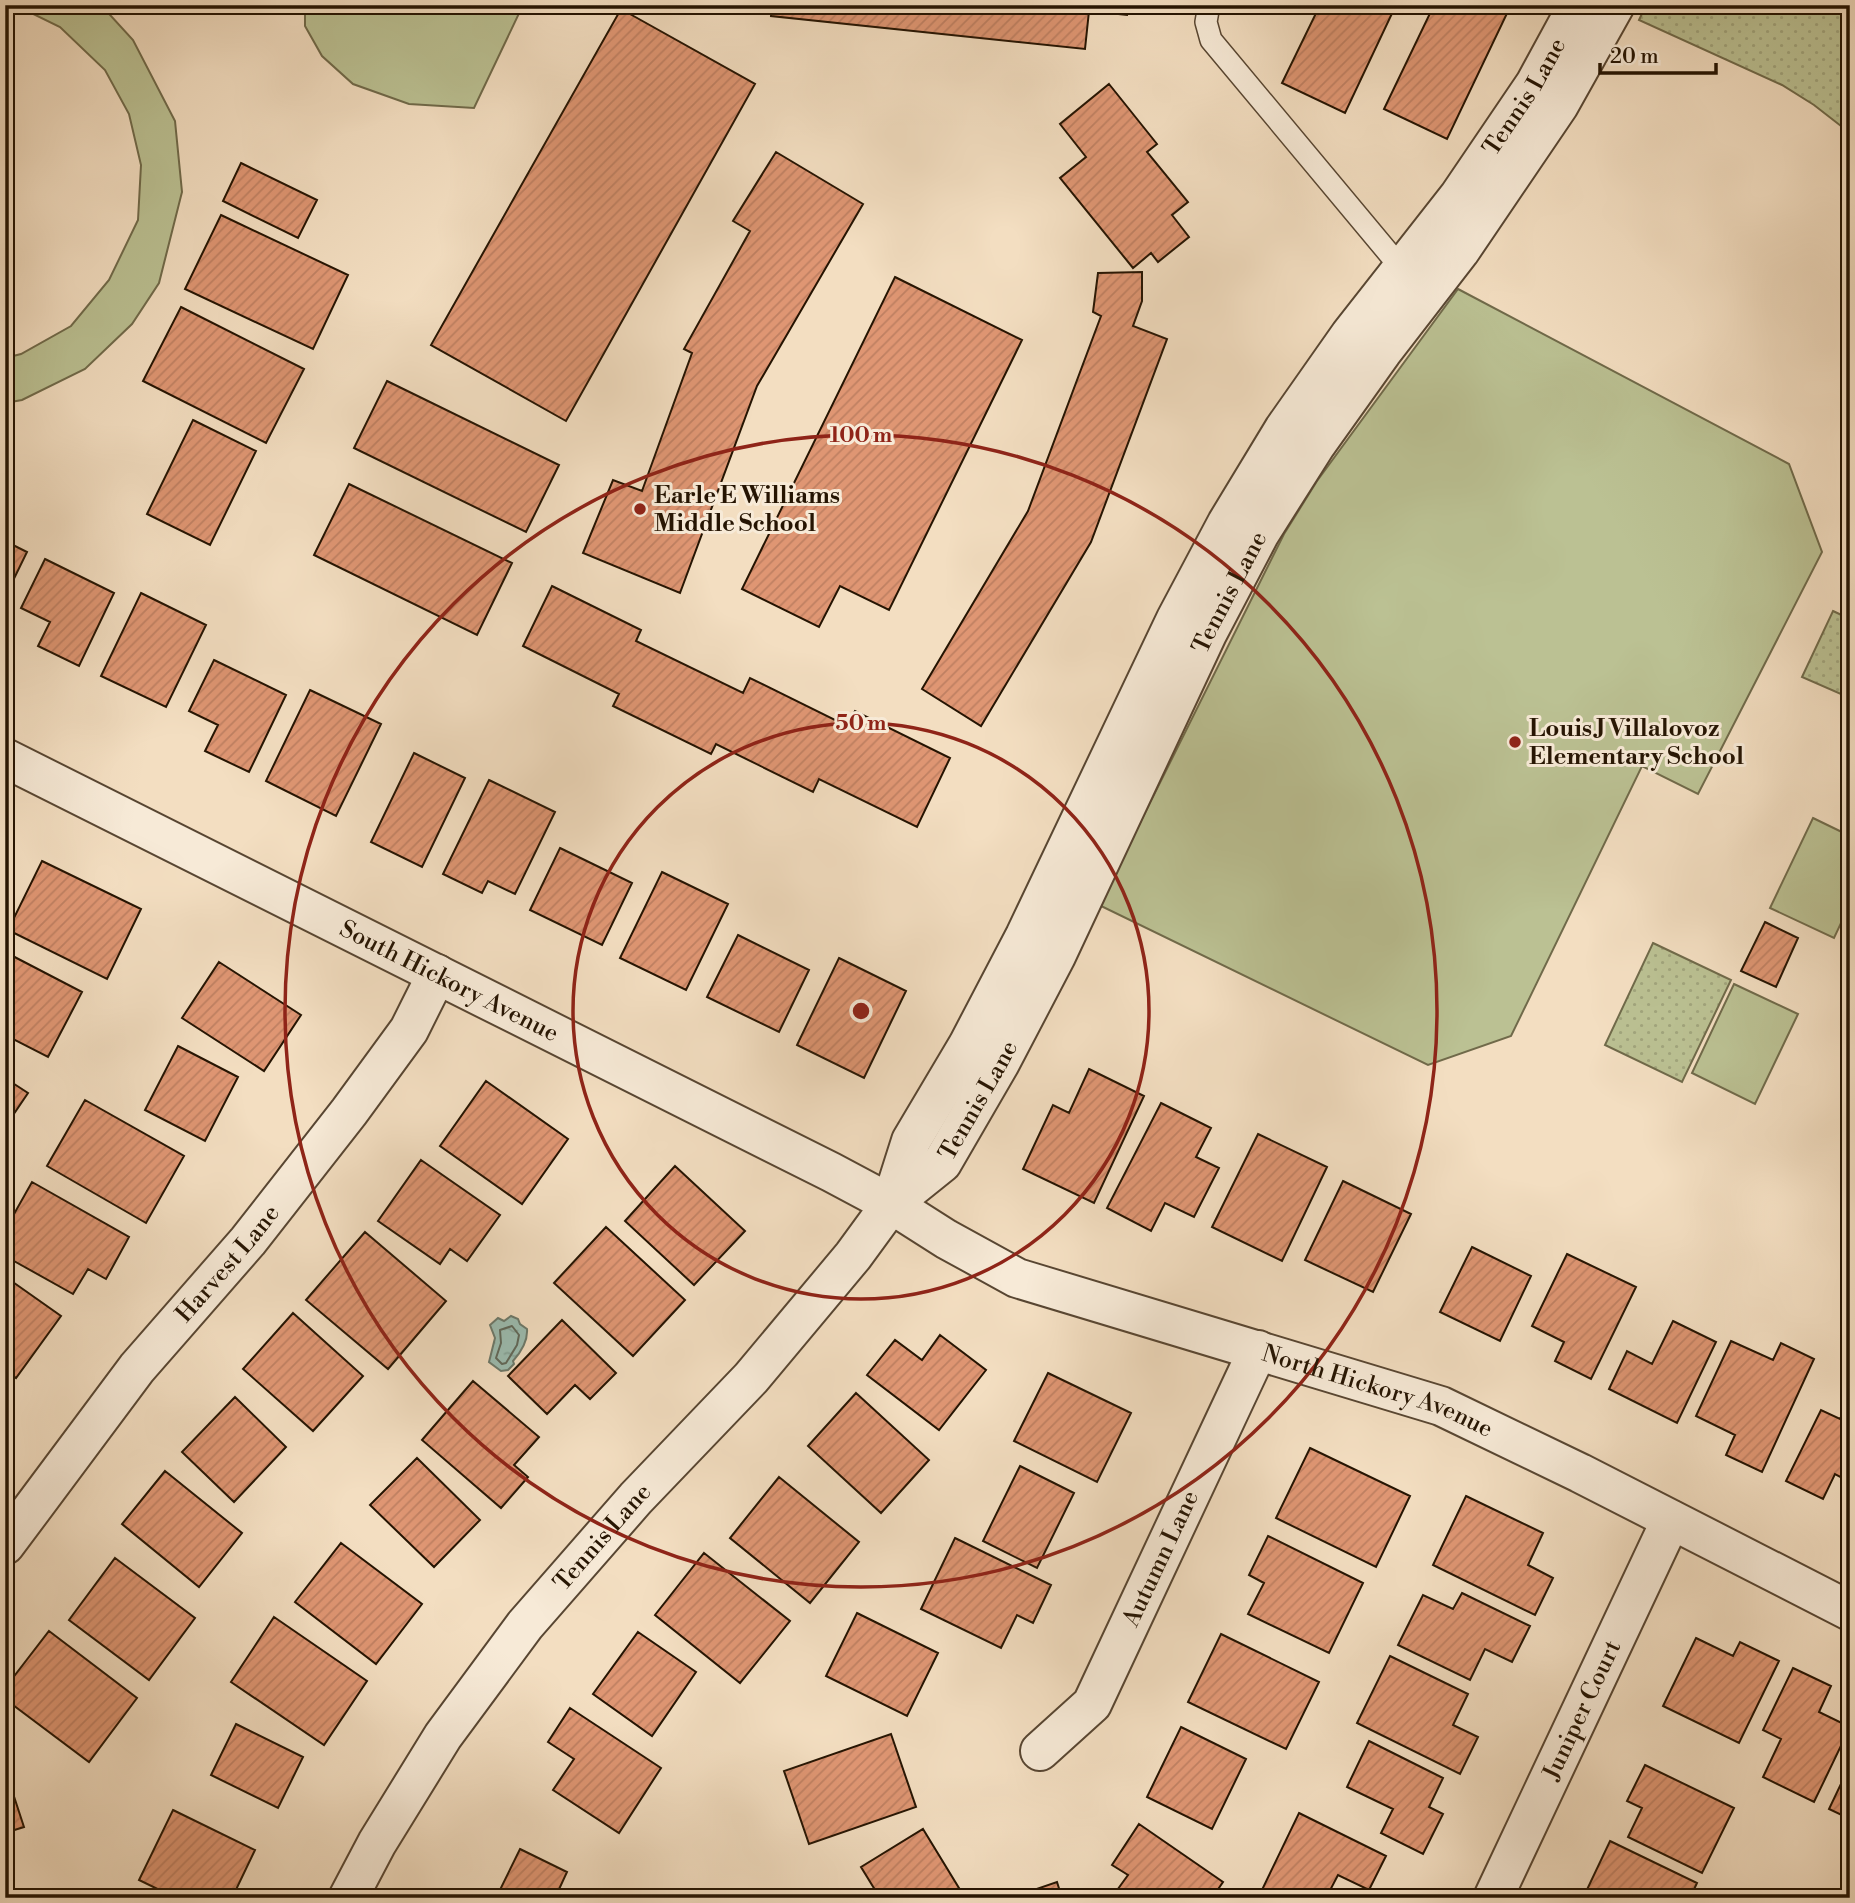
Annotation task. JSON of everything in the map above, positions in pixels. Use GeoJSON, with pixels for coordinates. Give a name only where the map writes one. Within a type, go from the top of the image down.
{"type":"FeatureCollection","features":[{"type":"Feature","properties":{"kind":"street","name":"Tennis Lane"},"geometry":{"type":"LineString","coordinates":[[891,1204],[911,1141],[968,1045],[1025,936],[1176,619],[1227,523],[1284,429],[1350,335],[1459,196],[1535,84],[1578,5]]}},
{"type":"Feature","properties":{"kind":"street","name":"Tennis Lane"},"geometry":{"type":"LineString","coordinates":[[348,1898],[377,1843],[443,1736],[525,1625],[636,1498],[751,1378],[853,1256],[891,1204],[942,1163],[1000,1063],[1056,956],[1207,634],[1260,533],[1315,446],[1382,352],[1460,251],[1559,105],[1615,5]]}},
{"type":"Feature","properties":{"kind":"street","name":"South Hickory Avenue"},"geometry":{"type":"LineString","coordinates":[[5,758],[891,1204]]}},
{"type":"Feature","properties":{"kind":"street","name":"Harvest Lane"},"geometry":{"type":"LineString","coordinates":[[5,1545],[137,1368],[248,1241],[349,1112],[409,1030],[437,974]]}},
{"type":"Feature","properties":{"kind":"street","name":"North Hickory Avenue"},"geometry":{"type":"LineString","coordinates":[[891,1204],[946,1239],[1017,1278],[1441,1406],[1580,1473],[1850,1611]]}},
{"type":"Feature","properties":{"kind":"street","name":"Autumn Lane"},"geometry":{"type":"LineString","coordinates":[[1040,1751],[1092,1703],[1258,1349]]}},
{"type":"Feature","properties":{"kind":"street","name":"Juniper Court"},"geometry":{"type":"LineString","coordinates":[[1493,1898],[1671,1520]]}},
{"type":"Feature","properties":{"kind":"lane"},"geometry":{"type":"LineString","coordinates":[[1209,5],[1206,22],[1211,40],[1402,269]]}},
{"type":"Feature","properties":{"kind":"green space"},"geometry":{"type":"Polygon","coordinates":[[[15,5],[101,5],[133,40],[175,121],[182,192],[159,283],[132,324],[85,369],[22,400],[5,403],[5,358],[21,354],[71,326],[109,280],[138,220],[141,165],[129,114],[105,70],[60,27],[15,5]]]}},
{"type":"Feature","properties":{"kind":"green space"},"geometry":{"type":"Polygon","coordinates":[[[305,5],[523,5],[474,108],[409,104],[353,84],[322,56],[305,26],[305,5]]]}},
{"type":"Feature","properties":{"kind":"green space"},"geometry":{"type":"Polygon","coordinates":[[[1646,5],[1850,5],[1850,133],[1814,105],[1782,85],[1639,20],[1646,5]]]}},
{"type":"Feature","properties":{"kind":"green space"},"geometry":{"type":"Polygon","coordinates":[[[1458,289],[1789,464],[1822,552],[1698,794],[1642,766],[1511,1036],[1428,1065],[1099,905],[1284,534],[1317,481],[1458,289]]]}},
{"type":"Feature","properties":{"kind":"green space"},"geometry":{"type":"Polygon","coordinates":[[[1833,611],[1850,619],[1850,698],[1802,677],[1833,611]]]}},
{"type":"Feature","properties":{"kind":"green space"},"geometry":{"type":"Polygon","coordinates":[[[1813,818],[1850,836],[1850,904],[1834,938],[1770,908],[1813,818]]]}},
{"type":"Feature","properties":{"kind":"green space"},"geometry":{"type":"Polygon","coordinates":[[[1653,943],[1731,980],[1682,1082],[1605,1045],[1653,943]]]}},
{"type":"Feature","properties":{"kind":"green space"},"geometry":{"type":"Polygon","coordinates":[[[1734,984],[1798,1014],[1755,1104],[1692,1073],[1734,984]]]}},
{"type":"Feature","properties":{"kind":"water"},"geometry":{"type":"Polygon","coordinates":[[[511,1316],[527,1329],[526,1338],[513,1361],[514,1364],[508,1370],[501,1371],[489,1362],[495,1338],[490,1325],[498,1318],[504,1321],[511,1316]]]}},
{"type":"Feature","properties":{"kind":"building"},"geometry":{"type":"Polygon","coordinates":[[[772,5],[1128,5],[1127,15],[1089,11],[1085,49],[771,16],[772,5]]]}},
{"type":"Feature","properties":{"kind":"building"},"geometry":{"type":"Polygon","coordinates":[[[1320,5],[1396,5],[1345,113],[1282,83],[1320,5]]]}},
{"type":"Feature","properties":{"kind":"building"},"geometry":{"type":"Polygon","coordinates":[[[1434,5],[1511,5],[1447,139],[1384,109],[1434,5]]]}},
{"type":"Feature","properties":{"kind":"building"},"geometry":{"type":"Polygon","coordinates":[[[621,9],[755,84],[566,421],[431,345],[621,9]]]}},
{"type":"Feature","properties":{"kind":"building"},"geometry":{"type":"Polygon","coordinates":[[[1109,84],[1157,144],[1147,152],[1188,202],[1172,215],[1189,237],[1158,262],[1151,253],[1133,268],[1060,178],[1086,157],[1060,124],[1109,84]]]}},
{"type":"Feature","properties":{"kind":"building"},"geometry":{"type":"Polygon","coordinates":[[[776,152],[863,204],[757,386],[680,593],[583,553],[613,480],[642,491],[692,353],[684,349],[750,231],[733,221],[776,152]]]}},
{"type":"Feature","properties":{"kind":"building"},"geometry":{"type":"Polygon","coordinates":[[[241,163],[317,200],[298,238],[223,201],[241,163]]]}},
{"type":"Feature","properties":{"kind":"building"},"geometry":{"type":"Polygon","coordinates":[[[221,215],[348,275],[313,349],[185,289],[221,215]]]}},
{"type":"Feature","properties":{"kind":"building"},"geometry":{"type":"Polygon","coordinates":[[[1142,272],[1142,301],[1133,326],[1167,339],[1091,542],[981,726],[922,689],[1028,511],[1101,316],[1093,312],[1098,273],[1142,272]]]}},
{"type":"Feature","properties":{"kind":"building"},"geometry":{"type":"Polygon","coordinates":[[[895,277],[1022,340],[889,610],[840,586],[819,627],[742,589],[895,277]]]}},
{"type":"Feature","properties":{"kind":"building"},"geometry":{"type":"Polygon","coordinates":[[[181,307],[304,369],[266,443],[143,381],[181,307]]]}},
{"type":"Feature","properties":{"kind":"building"},"geometry":{"type":"Polygon","coordinates":[[[387,381],[559,465],[526,532],[354,448],[387,381]]]}},
{"type":"Feature","properties":{"kind":"building"},"geometry":{"type":"Polygon","coordinates":[[[193,420],[256,451],[210,545],[147,514],[193,420]]]}},
{"type":"Feature","properties":{"kind":"building"},"geometry":{"type":"Polygon","coordinates":[[[349,484],[512,563],[477,635],[314,555],[349,484]]]}},
{"type":"Feature","properties":{"kind":"building"},"geometry":{"type":"Polygon","coordinates":[[[5,541],[27,552],[5,597],[5,541]]]}},
{"type":"Feature","properties":{"kind":"building"},"geometry":{"type":"Polygon","coordinates":[[[45,559],[114,593],[79,666],[38,646],[50,622],[21,608],[45,559]]]}},
{"type":"Feature","properties":{"kind":"building"},"geometry":{"type":"Polygon","coordinates":[[[552,586],[641,630],[636,641],[743,693],[750,678],[847,726],[855,711],[950,758],[917,827],[819,779],[813,792],[716,744],[711,754],[613,706],[619,694],[523,646],[552,586]]]}},
{"type":"Feature","properties":{"kind":"building"},"geometry":{"type":"Polygon","coordinates":[[[141,593],[206,625],[166,707],[101,676],[141,593]]]}},
{"type":"Feature","properties":{"kind":"building"},"geometry":{"type":"Polygon","coordinates":[[[214,660],[286,695],[249,772],[205,751],[218,725],[189,711],[214,660]]]}},
{"type":"Feature","properties":{"kind":"building"},"geometry":{"type":"Polygon","coordinates":[[[310,690],[381,724],[336,816],[266,781],[310,690]]]}},
{"type":"Feature","properties":{"kind":"building"},"geometry":{"type":"Polygon","coordinates":[[[414,753],[465,778],[422,867],[371,842],[414,753]]]}},
{"type":"Feature","properties":{"kind":"building"},"geometry":{"type":"Polygon","coordinates":[[[489,780],[555,812],[515,894],[488,881],[482,893],[443,874],[489,780]]]}},
{"type":"Feature","properties":{"kind":"building"},"geometry":{"type":"Polygon","coordinates":[[[560,848],[632,883],[602,945],[530,910],[560,848]]]}},
{"type":"Feature","properties":{"kind":"building"},"geometry":{"type":"Polygon","coordinates":[[[42,861],[141,909],[107,979],[8,930],[42,861]]]}},
{"type":"Feature","properties":{"kind":"building"},"geometry":{"type":"Polygon","coordinates":[[[662,872],[728,904],[686,990],[620,958],[662,872]]]}},
{"type":"Feature","properties":{"kind":"building"},"geometry":{"type":"Polygon","coordinates":[[[1765,922],[1798,938],[1776,987],[1741,971],[1765,922]]]}},
{"type":"Feature","properties":{"kind":"building"},"geometry":{"type":"Polygon","coordinates":[[[738,935],[809,970],[779,1032],[707,997],[738,935]]]}},
{"type":"Feature","properties":{"kind":"building"},"geometry":{"type":"Polygon","coordinates":[[[5,952],[82,992],[48,1057],[5,1035],[5,952]]]}},
{"type":"Feature","properties":{"kind":"building"},"geometry":{"type":"Polygon","coordinates":[[[839,958],[906,991],[864,1078],[797,1045],[839,958]]]}},
{"type":"Feature","properties":{"kind":"building"},"geometry":{"type":"Polygon","coordinates":[[[219,962],[301,1015],[264,1071],[182,1018],[219,962]]]}},
{"type":"Feature","properties":{"kind":"building"},"geometry":{"type":"Polygon","coordinates":[[[178,1046],[238,1077],[205,1141],[145,1110],[178,1046]]]}},
{"type":"Feature","properties":{"kind":"building"},"geometry":{"type":"Polygon","coordinates":[[[1089,1069],[1144,1096],[1094,1203],[1023,1169],[1053,1105],[1069,1113],[1089,1069]]]}},
{"type":"Feature","properties":{"kind":"building"},"geometry":{"type":"Polygon","coordinates":[[[5,1078],[28,1093],[5,1127],[5,1078]]]}},
{"type":"Feature","properties":{"kind":"building"},"geometry":{"type":"Polygon","coordinates":[[[486,1081],[568,1139],[522,1204],[440,1146],[486,1081]]]}},
{"type":"Feature","properties":{"kind":"building"},"geometry":{"type":"Polygon","coordinates":[[[85,1100],[184,1156],[146,1223],[47,1166],[85,1100]]]}},
{"type":"Feature","properties":{"kind":"building"},"geometry":{"type":"Polygon","coordinates":[[[1161,1103],[1211,1128],[1196,1157],[1219,1168],[1194,1217],[1165,1203],[1151,1231],[1107,1208],[1161,1103]]]}},
{"type":"Feature","properties":{"kind":"building"},"geometry":{"type":"Polygon","coordinates":[[[1258,1134],[1327,1167],[1282,1261],[1212,1227],[1258,1134]]]}},
{"type":"Feature","properties":{"kind":"building"},"geometry":{"type":"Polygon","coordinates":[[[421,1160],[500,1215],[467,1261],[450,1249],[440,1264],[378,1221],[421,1160]]]}},
{"type":"Feature","properties":{"kind":"building"},"geometry":{"type":"Polygon","coordinates":[[[675,1166],[745,1231],[694,1285],[625,1221],[675,1166]]]}},
{"type":"Feature","properties":{"kind":"building"},"geometry":{"type":"Polygon","coordinates":[[[1343,1181],[1411,1214],[1373,1292],[1305,1260],[1343,1181]]]}},
{"type":"Feature","properties":{"kind":"building"},"geometry":{"type":"Polygon","coordinates":[[[32,1182],[129,1237],[106,1279],[88,1269],[73,1294],[5,1256],[5,1230],[32,1182]]]}},
{"type":"Feature","properties":{"kind":"building"},"geometry":{"type":"Polygon","coordinates":[[[606,1227],[685,1300],[633,1356],[554,1283],[606,1227]]]}},
{"type":"Feature","properties":{"kind":"building"},"geometry":{"type":"Polygon","coordinates":[[[365,1232],[446,1301],[388,1369],[306,1300],[365,1232]]]}},
{"type":"Feature","properties":{"kind":"building"},"geometry":{"type":"Polygon","coordinates":[[[1472,1247],[1531,1276],[1500,1341],[1440,1312],[1472,1247]]]}},
{"type":"Feature","properties":{"kind":"building"},"geometry":{"type":"Polygon","coordinates":[[[1567,1254],[1636,1287],[1591,1379],[1555,1361],[1564,1342],[1532,1326],[1567,1254]]]}},
{"type":"Feature","properties":{"kind":"building"},"geometry":{"type":"Polygon","coordinates":[[[10,1280],[61,1316],[16,1378],[5,1370],[5,1287],[10,1280]]]}},
{"type":"Feature","properties":{"kind":"building"},"geometry":{"type":"Polygon","coordinates":[[[293,1313],[363,1376],[313,1431],[243,1369],[293,1313]]]}},
{"type":"Feature","properties":{"kind":"building"},"geometry":{"type":"Polygon","coordinates":[[[562,1320],[616,1373],[590,1399],[575,1385],[547,1414],[508,1376],[562,1320]]]}},
{"type":"Feature","properties":{"kind":"building"},"geometry":{"type":"Polygon","coordinates":[[[1673,1321],[1716,1342],[1677,1423],[1609,1389],[1627,1351],[1652,1364],[1673,1321]]]}},
{"type":"Feature","properties":{"kind":"building"},"geometry":{"type":"Polygon","coordinates":[[[940,1335],[986,1370],[939,1430],[867,1375],[895,1340],[922,1360],[940,1335]]]}},
{"type":"Feature","properties":{"kind":"building"},"geometry":{"type":"Polygon","coordinates":[[[1731,1341],[1773,1360],[1781,1343],[1814,1359],[1762,1472],[1726,1455],[1735,1435],[1696,1416],[1731,1341]]]}},
{"type":"Feature","properties":{"kind":"building"},"geometry":{"type":"Polygon","coordinates":[[[1048,1373],[1131,1413],[1097,1482],[1014,1441],[1048,1373]]]}},
{"type":"Feature","properties":{"kind":"building"},"geometry":{"type":"Polygon","coordinates":[[[473,1381],[539,1437],[514,1465],[528,1477],[501,1508],[422,1440],[473,1381]]]}},
{"type":"Feature","properties":{"kind":"building"},"geometry":{"type":"Polygon","coordinates":[[[856,1393],[929,1460],[881,1513],[808,1446],[856,1393]]]}},
{"type":"Feature","properties":{"kind":"building"},"geometry":{"type":"Polygon","coordinates":[[[235,1397],[286,1447],[234,1502],[182,1452],[235,1397]]]}},
{"type":"Feature","properties":{"kind":"building"},"geometry":{"type":"Polygon","coordinates":[[[1850,1400],[1850,1482],[1835,1474],[1823,1499],[1786,1481],[1821,1410],[1840,1419],[1850,1400]]]}},
{"type":"Feature","properties":{"kind":"building"},"geometry":{"type":"Polygon","coordinates":[[[1310,1448],[1410,1496],[1376,1567],[1276,1518],[1310,1448]]]}},
{"type":"Feature","properties":{"kind":"building"},"geometry":{"type":"Polygon","coordinates":[[[417,1458],[480,1520],[434,1567],[370,1505],[417,1458]]]}},
{"type":"Feature","properties":{"kind":"building"},"geometry":{"type":"Polygon","coordinates":[[[1020,1466],[1074,1493],[1037,1568],[983,1541],[1020,1466]]]}},
{"type":"Feature","properties":{"kind":"building"},"geometry":{"type":"Polygon","coordinates":[[[165,1471],[242,1533],[199,1587],[122,1524],[165,1471]]]}},
{"type":"Feature","properties":{"kind":"building"},"geometry":{"type":"Polygon","coordinates":[[[779,1477],[859,1542],[810,1603],[730,1538],[779,1477]]]}},
{"type":"Feature","properties":{"kind":"building"},"geometry":{"type":"Polygon","coordinates":[[[1466,1496],[1543,1533],[1528,1565],[1553,1578],[1535,1615],[1433,1565],[1466,1496]]]}},
{"type":"Feature","properties":{"kind":"building"},"geometry":{"type":"Polygon","coordinates":[[[1268,1536],[1363,1583],[1329,1653],[1248,1614],[1264,1583],[1249,1575],[1268,1536]]]}},
{"type":"Feature","properties":{"kind":"building"},"geometry":{"type":"Polygon","coordinates":[[[955,1538],[1051,1585],[1033,1623],[1017,1615],[1001,1648],[921,1609],[955,1538]]]}},
{"type":"Feature","properties":{"kind":"building"},"geometry":{"type":"Polygon","coordinates":[[[341,1543],[422,1604],[376,1664],[295,1602],[341,1543]]]}},
{"type":"Feature","properties":{"kind":"building"},"geometry":{"type":"Polygon","coordinates":[[[704,1553],[790,1621],[740,1683],[655,1615],[704,1553]]]}},
{"type":"Feature","properties":{"kind":"building"},"geometry":{"type":"Polygon","coordinates":[[[115,1558],[195,1618],[149,1680],[69,1620],[115,1558]]]}},
{"type":"Feature","properties":{"kind":"building"},"geometry":{"type":"Polygon","coordinates":[[[1462,1593],[1530,1626],[1512,1662],[1485,1649],[1470,1680],[1398,1645],[1423,1595],[1453,1609],[1462,1593]]]}},
{"type":"Feature","properties":{"kind":"building"},"geometry":{"type":"Polygon","coordinates":[[[857,1613],[938,1653],[907,1716],[826,1676],[857,1613]]]}},
{"type":"Feature","properties":{"kind":"building"},"geometry":{"type":"Polygon","coordinates":[[[274,1617],[367,1681],[324,1745],[231,1682],[274,1617]]]}},
{"type":"Feature","properties":{"kind":"building"},"geometry":{"type":"Polygon","coordinates":[[[49,1631],[137,1698],[89,1762],[5,1699],[5,1688],[49,1631]]]}},
{"type":"Feature","properties":{"kind":"building"},"geometry":{"type":"Polygon","coordinates":[[[638,1632],[696,1672],[652,1736],[593,1694],[638,1632]]]}},
{"type":"Feature","properties":{"kind":"building"},"geometry":{"type":"Polygon","coordinates":[[[1221,1634],[1319,1682],[1286,1749],[1188,1702],[1221,1634]]]}},
{"type":"Feature","properties":{"kind":"building"},"geometry":{"type":"Polygon","coordinates":[[[1696,1638],[1733,1656],[1740,1642],[1779,1661],[1739,1743],[1663,1706],[1696,1638]]]}},
{"type":"Feature","properties":{"kind":"building"},"geometry":{"type":"Polygon","coordinates":[[[1390,1656],[1468,1694],[1453,1725],[1478,1737],[1460,1774],[1357,1723],[1390,1656]]]}},
{"type":"Feature","properties":{"kind":"building"},"geometry":{"type":"Polygon","coordinates":[[[1793,1668],[1831,1686],[1819,1712],[1850,1727],[1814,1802],[1763,1777],[1781,1739],[1763,1730],[1793,1668]]]}},
{"type":"Feature","properties":{"kind":"building"},"geometry":{"type":"Polygon","coordinates":[[[570,1708],[661,1768],[619,1833],[553,1790],[574,1759],[548,1742],[570,1708]]]}},
{"type":"Feature","properties":{"kind":"building"},"geometry":{"type":"Polygon","coordinates":[[[236,1724],[303,1757],[278,1808],[211,1775],[236,1724]]]}},
{"type":"Feature","properties":{"kind":"building"},"geometry":{"type":"Polygon","coordinates":[[[1181,1727],[1246,1759],[1212,1829],[1147,1797],[1181,1727]]]}},
{"type":"Feature","properties":{"kind":"building"},"geometry":{"type":"Polygon","coordinates":[[[891,1734],[916,1807],[809,1844],[784,1771],[891,1734]]]}},
{"type":"Feature","properties":{"kind":"building"},"geometry":{"type":"Polygon","coordinates":[[[1369,1741],[1443,1778],[1429,1807],[1443,1814],[1423,1854],[1381,1833],[1393,1809],[1347,1787],[1369,1741]]]}},
{"type":"Feature","properties":{"kind":"building"},"geometry":{"type":"Polygon","coordinates":[[[1645,1765],[1734,1808],[1702,1873],[1628,1837],[1642,1808],[1627,1801],[1645,1765]]]}},
{"type":"Feature","properties":{"kind":"building"},"geometry":{"type":"Polygon","coordinates":[[[1850,1765],[1850,1819],[1829,1809],[1850,1765]]]}},
{"type":"Feature","properties":{"kind":"building"},"geometry":{"type":"Polygon","coordinates":[[[5,1769],[24,1827],[5,1833],[5,1769]]]}},
{"type":"Feature","properties":{"kind":"building"},"geometry":{"type":"Polygon","coordinates":[[[173,1810],[255,1850],[232,1898],[176,1898],[139,1880],[173,1810]]]}},
{"type":"Feature","properties":{"kind":"building"},"geometry":{"type":"Polygon","coordinates":[[[1299,1813],[1386,1856],[1369,1890],[1338,1875],[1326,1898],[1267,1898],[1260,1894],[1299,1813]]]}},
{"type":"Feature","properties":{"kind":"building"},"geometry":{"type":"Polygon","coordinates":[[[1139,1824],[1223,1882],[1212,1898],[1121,1898],[1115,1893],[1128,1875],[1112,1865],[1139,1824]]]}},
{"type":"Feature","properties":{"kind":"building"},"geometry":{"type":"Polygon","coordinates":[[[923,1829],[962,1893],[954,1898],[880,1898],[861,1867],[923,1829]]]}},
{"type":"Feature","properties":{"kind":"building"},"geometry":{"type":"Polygon","coordinates":[[[1610,1841],[1697,1883],[1690,1898],[1583,1898],[1610,1841]]]}},
{"type":"Feature","properties":{"kind":"building"},"geometry":{"type":"Polygon","coordinates":[[[520,1849],[567,1872],[555,1898],[496,1898],[520,1849]]]}},
{"type":"Feature","properties":{"kind":"building"},"geometry":{"type":"Polygon","coordinates":[[[1057,1882],[1062,1898],[1010,1898],[1057,1882]]]}},
{"type":"Feature","properties":{"kind":"place","name":"Earle E Williams Middle School"},"geometry":{"type":"Point","coordinates":[640,509]}},
{"type":"Feature","properties":{"kind":"place","name":"Louis J Villalovoz Elementary School"},"geometry":{"type":"Point","coordinates":[1515,742]}}]}
